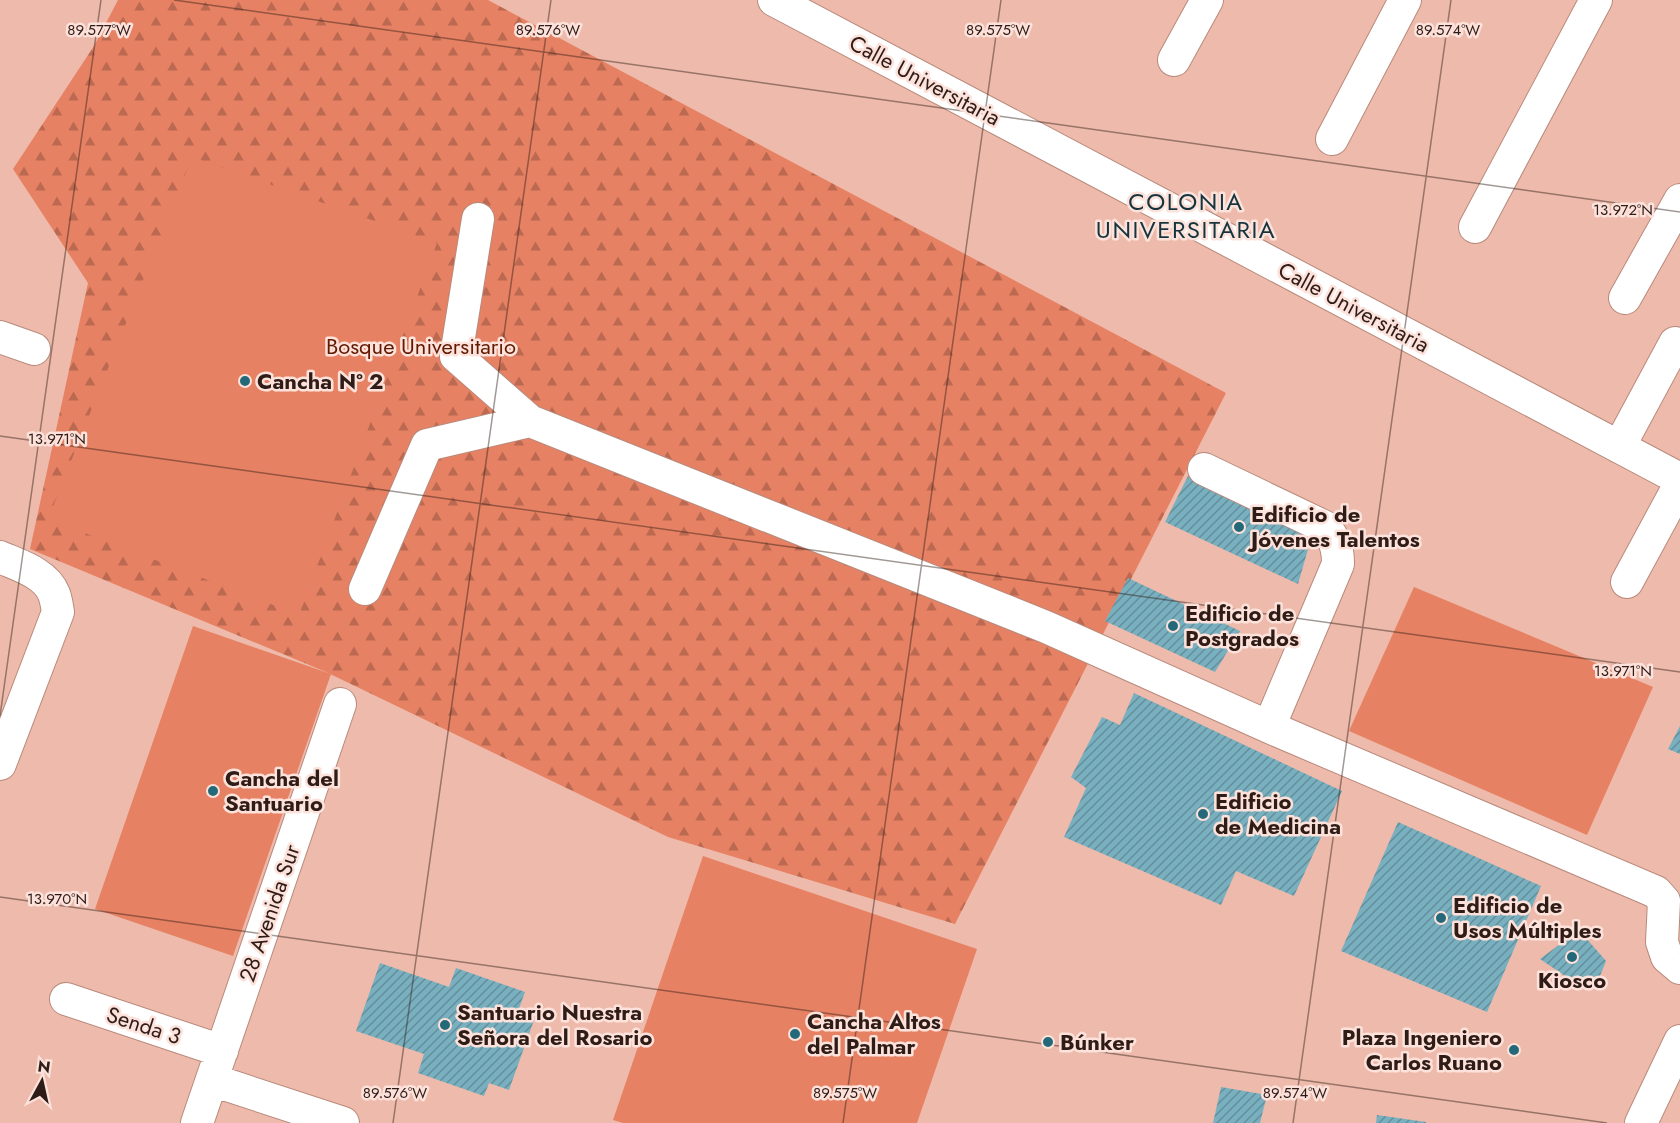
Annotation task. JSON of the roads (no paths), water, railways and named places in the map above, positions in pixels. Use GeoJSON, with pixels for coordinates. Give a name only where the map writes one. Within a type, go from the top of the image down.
{"type":"FeatureCollection","features":[{"type":"Feature","properties":{"kind":"street","name":"Calle Universitaria"},"geometry":{"type":"LineString","coordinates":[[774,0],[1680,479]]}},
{"type":"Feature","properties":{"kind":"street"},"geometry":{"type":"LineString","coordinates":[[1174,60],[1207,0]]}},
{"type":"Feature","properties":{"kind":"street"},"geometry":{"type":"LineString","coordinates":[[1332,139],[1405,0]]}},
{"type":"Feature","properties":{"kind":"street"},"geometry":{"type":"LineString","coordinates":[[1475,227],[1596,0]]}},
{"type":"Feature","properties":{"kind":"street"},"geometry":{"type":"LineString","coordinates":[[1625,298],[1680,200]]}},
{"type":"Feature","properties":{"kind":"street"},"geometry":{"type":"LineString","coordinates":[[478,219],[456,356],[530,421],[1046,627],[1269,727],[1656,892],[1664,901],[1662,942],[1667,957],[1680,968]]}},
{"type":"Feature","properties":{"kind":"street"},"geometry":{"type":"LineString","coordinates":[[0,337],[34,349]]}},
{"type":"Feature","properties":{"kind":"street"},"geometry":{"type":"LineString","coordinates":[[1619,447],[1674,343]]}},
{"type":"Feature","properties":{"kind":"street"},"geometry":{"type":"LineString","coordinates":[[365,589],[427,445],[530,421]]}},
{"type":"Feature","properties":{"kind":"street"},"geometry":{"type":"LineString","coordinates":[[1204,469],[1325,527],[1334,538],[1338,549],[1338,564],[1269,727]]}},
{"type":"Feature","properties":{"kind":"street"},"geometry":{"type":"LineString","coordinates":[[1627,582],[1680,484]]}},
{"type":"Feature","properties":{"kind":"street"},"geometry":{"type":"LineString","coordinates":[[0,557],[37,574],[47,583],[54,594],[58,612],[0,764]]}},
{"type":"Feature","properties":{"kind":"street","name":"28 Avenida Sur"},"geometry":{"type":"LineString","coordinates":[[197,1123],[340,704]]}},
{"type":"Feature","properties":{"kind":"street","name":"Senda 3"},"geometry":{"type":"LineString","coordinates":[[66,999],[343,1123]]}},
{"type":"Feature","properties":{"kind":"street"},"geometry":{"type":"LineString","coordinates":[[1641,1123],[1680,1041]]}},
{"type":"Feature","properties":{"kind":"place","name":"Cancha Nº 2"},"geometry":{"type":"Point","coordinates":[245,381]}},
{"type":"Feature","properties":{"kind":"place","name":"Edificio de Jóvenes Talentos"},"geometry":{"type":"Point","coordinates":[1239,527]}},
{"type":"Feature","properties":{"kind":"place","name":"Edificio de Postgrados"},"geometry":{"type":"Point","coordinates":[1173,626]}},
{"type":"Feature","properties":{"kind":"place","name":"Cancha del Santuario"},"geometry":{"type":"Point","coordinates":[213,791]}},
{"type":"Feature","properties":{"kind":"place","name":"Edificio de Medicina"},"geometry":{"type":"Point","coordinates":[1203,814]}},
{"type":"Feature","properties":{"kind":"place","name":"Edificio de Usos Múltiples"},"geometry":{"type":"Point","coordinates":[1441,918]}},
{"type":"Feature","properties":{"kind":"place","name":"Kiosco"},"geometry":{"type":"Point","coordinates":[1572,957]}},
{"type":"Feature","properties":{"kind":"place","name":"Santuario Nuestra Señora del Rosario"},"geometry":{"type":"Point","coordinates":[445,1025]}},
{"type":"Feature","properties":{"kind":"place","name":"Cancha Altos del Palmar"},"geometry":{"type":"Point","coordinates":[795,1034]}},
{"type":"Feature","properties":{"kind":"place","name":"Búnker"},"geometry":{"type":"Point","coordinates":[1048,1042]}},
{"type":"Feature","properties":{"kind":"place","name":"Plaza Ingeniero Carlos Ruano"},"geometry":{"type":"Point","coordinates":[1514,1050]}},
{"type":"Feature","properties":{"kind":"district","name":"COLONIA UNIVERSITARIA"},"geometry":{"type":"Point","coordinates":[1186,216]}},
{"type":"Feature","properties":{"kind":"park label","name":"Bosque Universitario"},"geometry":{"type":"Point","coordinates":[421,346]}}]}
